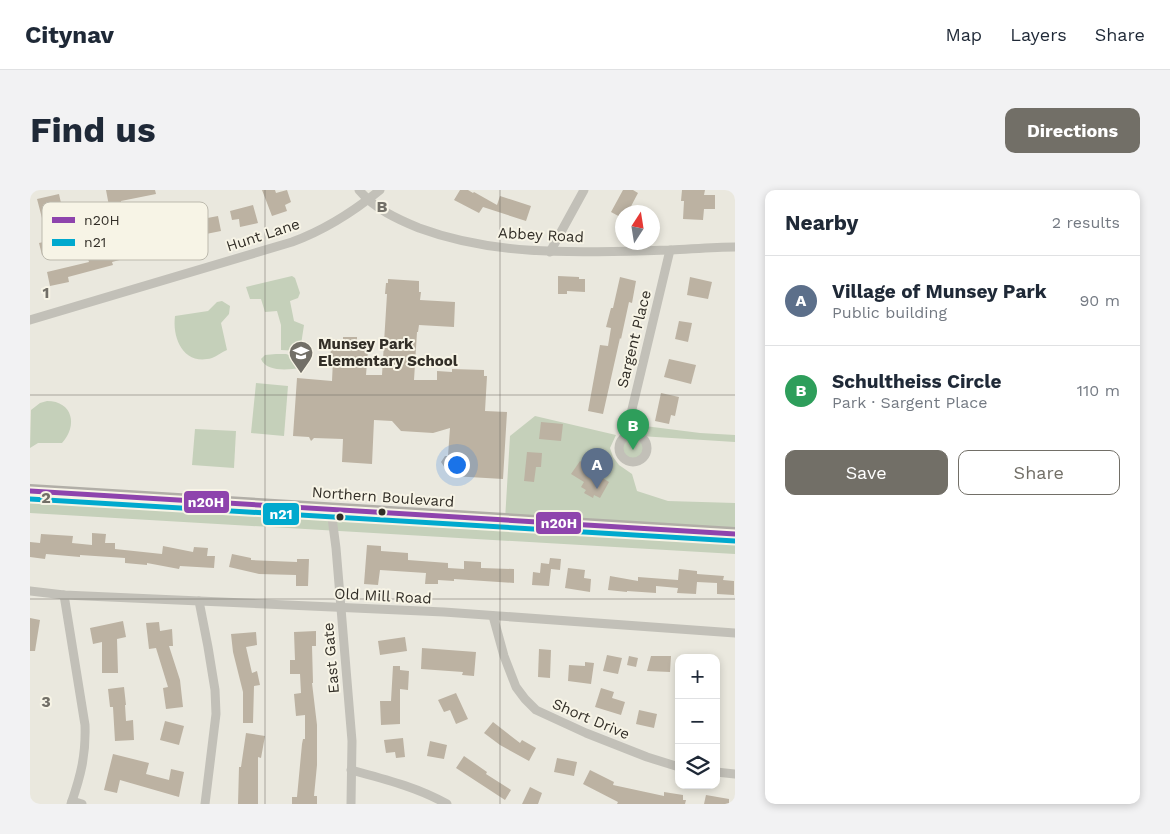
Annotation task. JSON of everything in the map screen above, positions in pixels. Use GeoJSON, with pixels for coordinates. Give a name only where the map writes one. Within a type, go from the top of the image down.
{"type":"FeatureCollection","features":[{"type":"Feature","properties":{"kind":"main road","name":"Northern Boulevard"},"geometry":{"type":"LineString","coordinates":[[30,491],[735,534]]}},
{"type":"Feature","properties":{"kind":"street","name":"Abbey Road"},"geometry":{"type":"LineString","coordinates":[[359,190],[367,200],[407,223],[443,236],[488,246],[550,252],[735,247]]}},
{"type":"Feature","properties":{"kind":"street","name":"Hunt Lane"},"geometry":{"type":"LineString","coordinates":[[30,320],[292,242],[329,226],[380,190]]}},
{"type":"Feature","properties":{"kind":"street"},"geometry":{"type":"LineString","coordinates":[[550,252],[584,190]]}},
{"type":"Feature","properties":{"kind":"street","name":"Sargent Place"},"geometry":{"type":"LineString","coordinates":[[630,435],[628,426],[670,250]]}},
{"type":"Feature","properties":{"kind":"street","name":"East Gate"},"geometry":{"type":"LineString","coordinates":[[331,510],[352,741],[351,804]]}},
{"type":"Feature","properties":{"kind":"street","name":"Old Mill Road"},"geometry":{"type":"LineString","coordinates":[[30,591],[493,616],[735,633]]}},
{"type":"Feature","properties":{"kind":"street"},"geometry":{"type":"LineString","coordinates":[[64,594],[85,724],[86,746],[83,768],[71,803],[82,804]]}},
{"type":"Feature","properties":{"kind":"street"},"geometry":{"type":"LineString","coordinates":[[199,600],[215,690],[216,714],[205,804]]}},
{"type":"Feature","properties":{"kind":"street","name":"Short Drive"},"geometry":{"type":"LineString","coordinates":[[493,616],[504,656],[516,687],[536,710],[586,734],[675,766]]}},
{"type":"Feature","properties":{"kind":"street"},"geometry":{"type":"LineString","coordinates":[[351,770],[403,785],[433,796],[447,804]]}},
{"type":"Feature","properties":{"kind":"street"},"geometry":{"type":"LineString","coordinates":[[720,772],[735,774]]}},
{"type":"Feature","properties":{"kind":"green space"},"geometry":{"type":"Polygon","coordinates":[[[292,276],[295,278],[300,293],[298,298],[290,301],[294,321],[304,325],[300,351],[281,350],[281,325],[277,311],[265,312],[261,299],[250,299],[246,287],[292,276]]]}},
{"type":"Feature","properties":{"kind":"green space"},"geometry":{"type":"Polygon","coordinates":[[[222,301],[230,306],[229,314],[221,323],[227,350],[212,358],[202,359],[194,358],[187,354],[178,342],[175,316],[208,311],[217,302],[222,301]]]}},
{"type":"Feature","properties":{"kind":"green space"},"geometry":{"type":"Polygon","coordinates":[[[286,354],[301,359],[302,364],[300,368],[278,369],[268,366],[261,359],[265,355],[286,354]]]}},
{"type":"Feature","properties":{"kind":"green space"},"geometry":{"type":"Polygon","coordinates":[[[256,383],[288,386],[284,436],[251,433],[256,383]]]}},
{"type":"Feature","properties":{"kind":"green space"},"geometry":{"type":"Polygon","coordinates":[[[47,401],[63,405],[70,416],[70,429],[62,443],[38,443],[30,448],[31,410],[40,403],[47,401]]]}},
{"type":"Feature","properties":{"kind":"green space"},"geometry":{"type":"Polygon","coordinates":[[[535,416],[616,435],[610,448],[613,457],[619,465],[632,474],[637,491],[668,501],[735,503],[735,554],[30,513],[30,491],[505,520],[510,436],[535,416]]]}},
{"type":"Feature","properties":{"kind":"green space"},"geometry":{"type":"Polygon","coordinates":[[[629,424],[700,433],[735,435],[735,442],[640,436],[646,443],[646,452],[638,461],[631,461],[626,460],[620,452],[621,443],[624,438],[630,435],[629,424]]]}},
{"type":"Feature","properties":{"kind":"green space"},"geometry":{"type":"Polygon","coordinates":[[[195,429],[236,431],[234,468],[192,465],[195,429]]]}},
{"type":"Feature","properties":{"kind":"building"},"geometry":{"type":"Polygon","coordinates":[[[106,190],[155,190],[156,194],[121,202],[108,202],[106,190]]]}},
{"type":"Feature","properties":{"kind":"building"},"geometry":{"type":"Polygon","coordinates":[[[262,190],[275,190],[276,193],[287,190],[291,202],[285,205],[287,211],[272,216],[262,190]]]}},
{"type":"Feature","properties":{"kind":"building"},"geometry":{"type":"Polygon","coordinates":[[[460,190],[474,192],[497,205],[500,196],[531,206],[526,221],[483,207],[479,213],[454,200],[460,190]]]}},
{"type":"Feature","properties":{"kind":"building"},"geometry":{"type":"Polygon","coordinates":[[[623,190],[633,190],[638,193],[632,205],[615,205],[615,214],[611,212],[623,190]]]}},
{"type":"Feature","properties":{"kind":"building"},"geometry":{"type":"Polygon","coordinates":[[[682,190],[705,190],[704,195],[715,195],[715,209],[704,209],[703,220],[683,219],[684,201],[681,201],[682,190]]]}},
{"type":"Feature","properties":{"kind":"building"},"geometry":{"type":"Polygon","coordinates":[[[59,194],[61,202],[42,202],[42,218],[37,199],[59,194]]]}},
{"type":"Feature","properties":{"kind":"building"},"geometry":{"type":"Polygon","coordinates":[[[253,205],[258,223],[240,227],[239,219],[232,220],[230,211],[253,205]]]}},
{"type":"Feature","properties":{"kind":"building"},"geometry":{"type":"Polygon","coordinates":[[[218,216],[221,231],[208,234],[208,218],[218,216]]]}},
{"type":"Feature","properties":{"kind":"building"},"geometry":{"type":"Polygon","coordinates":[[[42,242],[42,255],[39,243],[42,242]]]}},
{"type":"Feature","properties":{"kind":"building"},"geometry":{"type":"Polygon","coordinates":[[[88,260],[120,260],[112,262],[113,265],[68,277],[69,282],[50,286],[47,272],[89,262],[88,260]]]}},
{"type":"Feature","properties":{"kind":"building"},"geometry":{"type":"Polygon","coordinates":[[[558,276],[585,279],[585,292],[567,291],[567,294],[558,294],[558,276]]]}},
{"type":"Feature","properties":{"kind":"building"},"geometry":{"type":"Polygon","coordinates":[[[620,277],[636,281],[632,303],[629,302],[620,338],[603,414],[588,411],[600,345],[608,346],[611,328],[606,327],[611,308],[613,308],[620,277]]]}},
{"type":"Feature","properties":{"kind":"building"},"geometry":{"type":"Polygon","coordinates":[[[690,277],[712,282],[708,299],[687,295],[690,277]]]}},
{"type":"Feature","properties":{"kind":"building"},"geometry":{"type":"Polygon","coordinates":[[[388,279],[419,281],[420,300],[455,302],[454,327],[419,325],[414,380],[437,380],[437,371],[452,372],[452,369],[484,370],[484,376],[487,376],[485,411],[507,412],[503,479],[452,476],[452,469],[445,468],[441,462],[445,456],[448,456],[450,428],[433,433],[401,431],[392,421],[374,420],[372,464],[342,462],[343,439],[314,438],[311,441],[309,437],[293,436],[297,378],[332,381],[333,360],[330,360],[334,339],[357,337],[357,341],[365,341],[365,350],[368,350],[366,375],[382,375],[387,294],[385,294],[388,279]]]}},
{"type":"Feature","properties":{"kind":"building"},"geometry":{"type":"Polygon","coordinates":[[[679,321],[692,323],[688,342],[675,339],[679,321]]]}},
{"type":"Feature","properties":{"kind":"building"},"geometry":{"type":"Polygon","coordinates":[[[669,359],[696,365],[691,384],[664,377],[669,359]]]}},
{"type":"Feature","properties":{"kind":"building"},"geometry":{"type":"Polygon","coordinates":[[[661,393],[679,397],[675,416],[671,415],[669,424],[655,421],[661,393]]]}},
{"type":"Feature","properties":{"kind":"building"},"geometry":{"type":"Polygon","coordinates":[[[541,422],[563,424],[561,441],[539,439],[541,422]]]}},
{"type":"Feature","properties":{"kind":"building"},"geometry":{"type":"Polygon","coordinates":[[[527,452],[542,453],[541,467],[536,467],[534,482],[524,481],[527,452]]]}},
{"type":"Feature","properties":{"kind":"building"},"geometry":{"type":"Polygon","coordinates":[[[580,461],[593,469],[591,471],[609,482],[600,498],[594,495],[593,498],[584,493],[586,490],[581,487],[584,482],[571,474],[580,461]]]}},
{"type":"Feature","properties":{"kind":"building"},"geometry":{"type":"Polygon","coordinates":[[[92,533],[106,534],[105,543],[115,543],[115,549],[162,554],[163,546],[193,552],[194,547],[208,548],[207,556],[215,556],[214,568],[180,566],[179,569],[147,563],[147,565],[125,563],[125,558],[80,555],[80,557],[46,554],[45,559],[30,557],[30,542],[40,543],[41,534],[73,536],[72,543],[92,545],[92,533]]]}},
{"type":"Feature","properties":{"kind":"building"},"geometry":{"type":"Polygon","coordinates":[[[367,545],[381,546],[381,551],[408,553],[408,560],[448,563],[448,568],[464,569],[464,561],[481,562],[481,568],[514,569],[514,583],[454,579],[454,581],[438,580],[438,584],[425,584],[426,573],[380,570],[378,585],[364,584],[367,545]]]}},
{"type":"Feature","properties":{"kind":"building"},"geometry":{"type":"Polygon","coordinates":[[[232,554],[251,558],[251,560],[297,562],[297,559],[309,559],[308,586],[296,586],[296,575],[259,574],[229,567],[232,554]]]}},
{"type":"Feature","properties":{"kind":"building"},"geometry":{"type":"Polygon","coordinates":[[[550,558],[561,559],[560,570],[551,569],[549,586],[532,585],[533,572],[540,573],[541,563],[549,564],[550,558]]]}},
{"type":"Feature","properties":{"kind":"building"},"geometry":{"type":"Polygon","coordinates":[[[568,568],[585,570],[584,578],[591,579],[590,592],[565,588],[568,568]]]}},
{"type":"Feature","properties":{"kind":"building"},"geometry":{"type":"Polygon","coordinates":[[[679,569],[697,571],[697,574],[724,576],[723,580],[734,581],[734,595],[717,594],[717,583],[697,582],[696,594],[677,593],[678,588],[656,586],[656,593],[608,590],[610,576],[638,581],[638,577],[678,580],[679,569]]]}},
{"type":"Feature","properties":{"kind":"building"},"geometry":{"type":"Polygon","coordinates":[[[30,618],[40,620],[35,651],[30,651],[30,618]]]}},
{"type":"Feature","properties":{"kind":"building"},"geometry":{"type":"Polygon","coordinates":[[[123,621],[126,637],[117,639],[118,673],[102,673],[102,642],[93,644],[90,628],[123,621]]]}},
{"type":"Feature","properties":{"kind":"building"},"geometry":{"type":"Polygon","coordinates":[[[159,622],[160,631],[172,629],[173,646],[169,646],[180,680],[183,707],[166,709],[163,688],[168,687],[156,648],[149,649],[146,623],[159,622]]]}},
{"type":"Feature","properties":{"kind":"building"},"geometry":{"type":"Polygon","coordinates":[[[316,631],[316,646],[312,646],[312,683],[317,725],[317,765],[314,796],[317,796],[317,804],[292,804],[292,797],[297,797],[302,744],[303,739],[305,739],[305,715],[296,716],[294,694],[301,693],[300,674],[290,674],[290,660],[295,660],[294,632],[316,631]]]}},
{"type":"Feature","properties":{"kind":"building"},"geometry":{"type":"Polygon","coordinates":[[[256,632],[257,645],[246,647],[252,673],[257,671],[260,685],[254,686],[253,723],[243,723],[243,692],[233,652],[231,634],[256,632]]]}},
{"type":"Feature","properties":{"kind":"building"},"geometry":{"type":"Polygon","coordinates":[[[405,637],[407,651],[380,655],[378,641],[405,637]]]}},
{"type":"Feature","properties":{"kind":"building"},"geometry":{"type":"Polygon","coordinates":[[[422,648],[476,652],[474,676],[462,675],[463,672],[421,669],[422,648]]]}},
{"type":"Feature","properties":{"kind":"building"},"geometry":{"type":"Polygon","coordinates":[[[539,649],[551,650],[550,678],[538,677],[539,649]]]}},
{"type":"Feature","properties":{"kind":"building"},"geometry":{"type":"Polygon","coordinates":[[[607,655],[622,658],[618,674],[603,671],[607,655]]]}},
{"type":"Feature","properties":{"kind":"building"},"geometry":{"type":"Polygon","coordinates":[[[629,656],[638,658],[636,667],[627,665],[629,656]]]}},
{"type":"Feature","properties":{"kind":"building"},"geometry":{"type":"Polygon","coordinates":[[[651,656],[671,656],[670,672],[647,671],[651,656]]]}},
{"type":"Feature","properties":{"kind":"building"},"geometry":{"type":"Polygon","coordinates":[[[585,662],[594,663],[591,684],[568,681],[569,665],[585,666],[585,662]]]}},
{"type":"Feature","properties":{"kind":"building"},"geometry":{"type":"Polygon","coordinates":[[[393,666],[400,666],[400,670],[409,671],[408,690],[400,689],[400,724],[381,725],[380,701],[391,701],[393,666]]]}},
{"type":"Feature","properties":{"kind":"building"},"geometry":{"type":"Polygon","coordinates":[[[124,687],[126,721],[133,720],[134,740],[115,741],[113,707],[110,707],[108,689],[124,687]]]}},
{"type":"Feature","properties":{"kind":"building"},"geometry":{"type":"Polygon","coordinates":[[[601,688],[614,692],[612,698],[625,702],[621,715],[595,707],[601,688]]]}},
{"type":"Feature","properties":{"kind":"building"},"geometry":{"type":"Polygon","coordinates":[[[456,693],[468,719],[456,724],[450,710],[444,712],[438,700],[456,693]]]}},
{"type":"Feature","properties":{"kind":"building"},"geometry":{"type":"Polygon","coordinates":[[[639,710],[657,714],[654,728],[636,724],[639,710]]]}},
{"type":"Feature","properties":{"kind":"building"},"geometry":{"type":"Polygon","coordinates":[[[165,721],[184,726],[179,745],[160,740],[165,721]]]}},
{"type":"Feature","properties":{"kind":"building"},"geometry":{"type":"Polygon","coordinates":[[[493,722],[520,743],[522,740],[536,748],[529,761],[500,745],[484,733],[493,722]]]}},
{"type":"Feature","properties":{"kind":"building"},"geometry":{"type":"Polygon","coordinates":[[[246,733],[265,736],[261,758],[258,757],[258,804],[238,804],[239,767],[241,767],[246,733]]]}},
{"type":"Feature","properties":{"kind":"building"},"geometry":{"type":"Polygon","coordinates":[[[403,738],[405,757],[396,758],[395,752],[386,753],[384,740],[403,738]]]}},
{"type":"Feature","properties":{"kind":"building"},"geometry":{"type":"Polygon","coordinates":[[[430,741],[447,745],[444,759],[427,756],[430,741]]]}},
{"type":"Feature","properties":{"kind":"building"},"geometry":{"type":"Polygon","coordinates":[[[113,754],[149,763],[146,774],[169,780],[171,769],[184,772],[179,797],[120,780],[117,793],[104,790],[113,754]]]}},
{"type":"Feature","properties":{"kind":"building"},"geometry":{"type":"Polygon","coordinates":[[[464,756],[487,772],[486,774],[511,790],[505,800],[456,768],[464,756]]]}},
{"type":"Feature","properties":{"kind":"building"},"geometry":{"type":"Polygon","coordinates":[[[557,758],[577,762],[574,776],[554,772],[557,758]]]}},
{"type":"Feature","properties":{"kind":"building"},"geometry":{"type":"Polygon","coordinates":[[[590,770],[614,782],[613,785],[664,796],[664,792],[683,795],[683,800],[686,800],[685,804],[617,804],[618,802],[583,784],[590,770]]]}},
{"type":"Feature","properties":{"kind":"building"},"geometry":{"type":"Polygon","coordinates":[[[530,787],[542,793],[538,804],[522,804],[530,787]]]}},
{"type":"Feature","properties":{"kind":"building"},"geometry":{"type":"Polygon","coordinates":[[[706,795],[729,799],[729,804],[704,804],[706,795]]]}},
{"type":"Feature","properties":{"kind":"transit line","name":"n20H"},"geometry":{"type":"LineString","coordinates":[[30,491],[735,534]]}},
{"type":"Feature","properties":{"kind":"transit line","name":"n21"},"geometry":{"type":"LineString","coordinates":[[30,499],[735,541]]}},
{"type":"Feature","properties":{"kind":"place","name":"Munsey Park Elementary School"},"geometry":{"type":"Point","coordinates":[301,374]}},
{"type":"Feature","properties":{"kind":"place","name":"Schultheiss Circle"},"geometry":{"type":"Point","coordinates":[633,450]}},
{"type":"Feature","properties":{"kind":"place","name":"Village of Munsey Park"},"geometry":{"type":"Point","coordinates":[597,489]}}]}
